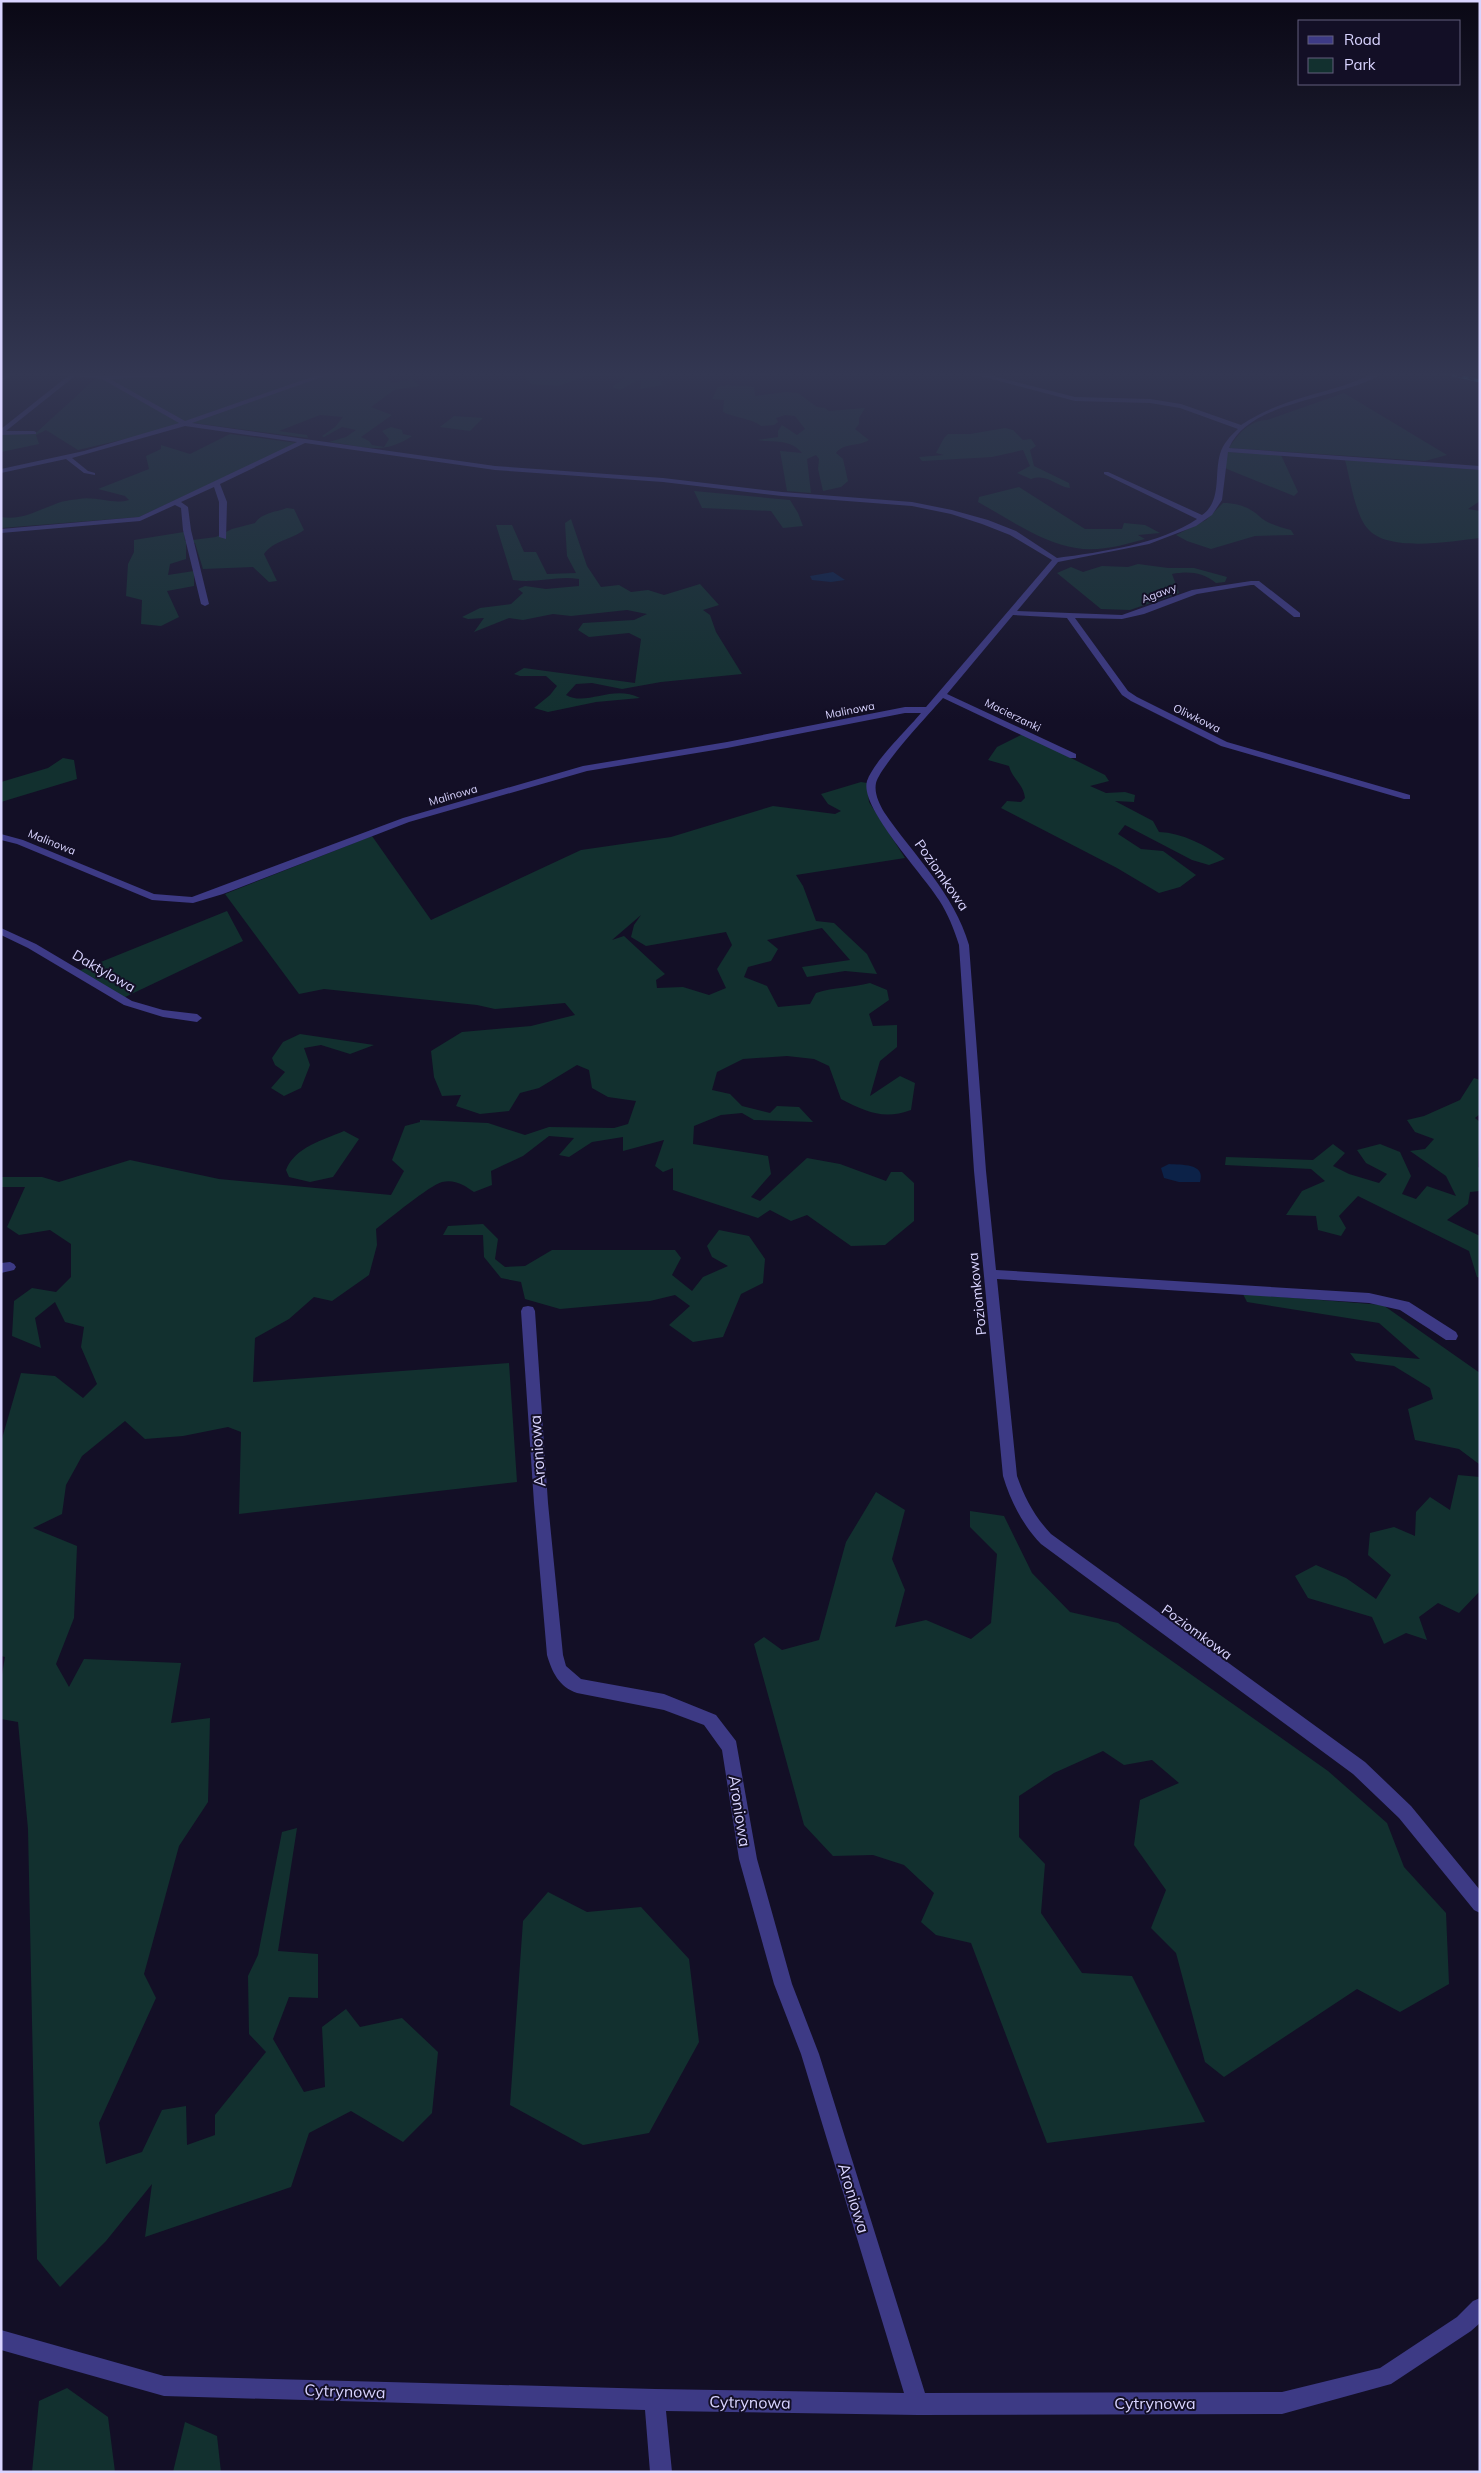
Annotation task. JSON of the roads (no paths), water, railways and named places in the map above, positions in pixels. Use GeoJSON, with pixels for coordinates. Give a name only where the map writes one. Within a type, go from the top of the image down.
{"type":"FeatureCollection","features":[{"type":"Feature","properties":{"kind":"street"},"geometry":{"type":"LineString","coordinates":[[1,531],[140,519],[208,488]]}},
{"type":"Feature","properties":{"kind":"street"},"geometry":{"type":"LineString","coordinates":[[218,488],[223,502],[223,537]]}},
{"type":"Feature","properties":{"kind":"street"},"geometry":{"type":"LineString","coordinates":[[734,488],[912,504],[952,512],[1013,533],[1056,560],[1143,545],[1161,539],[1202,518],[1218,501],[1219,488]]}},
{"type":"Feature","properties":{"kind":"street"},"geometry":{"type":"LineString","coordinates":[[1139,488],[1202,518]]}},
{"type":"Feature","properties":{"kind":"street"},"geometry":{"type":"LineString","coordinates":[[177,503],[184,508],[187,530],[205,604]]}},
{"type":"Feature","properties":{"kind":"street","name":"Poziomkowa"},"geometry":{"type":"LineString","coordinates":[[1056,560],[1014,613],[878,769],[872,779],[871,790],[885,820],[944,901],[961,930],[990,1274],[1010,1476],[1018,1502],[1030,1522],[1046,1539],[1359,1768],[1405,1812],[1480,1904]]}},
{"type":"Feature","properties":{"kind":"street","name":"Agawy"},"geometry":{"type":"LineString","coordinates":[[1069,616],[1122,617],[1195,592],[1256,583],[1296,615]]}},
{"type":"Feature","properties":{"kind":"street"},"geometry":{"type":"LineString","coordinates":[[1014,613],[1069,616]]}},
{"type":"Feature","properties":{"kind":"street","name":"Oliwkowa"},"geometry":{"type":"LineString","coordinates":[[1069,616],[1125,693],[1134,699],[1224,744],[1253,754],[1407,797]]}},
{"type":"Feature","properties":{"kind":"street","name":"Macierzanki"},"geometry":{"type":"LineString","coordinates":[[942,695],[1073,756]]}},
{"type":"Feature","properties":{"kind":"street","name":"Malinowa"},"geometry":{"type":"LineString","coordinates":[[1,837],[20,842],[152,897],[193,900],[219,892],[406,820],[586,768],[727,745],[905,710],[930,710]]}},
{"type":"Feature","properties":{"kind":"street","name":"Daktylowa"},"geometry":{"type":"LineString","coordinates":[[1,931],[32,946],[128,1003],[154,1011],[197,1018]]}},
{"type":"Feature","properties":{"kind":"street"},"geometry":{"type":"LineString","coordinates":[[990,1274],[1369,1298],[1404,1306],[1451,1336]]}},
{"type":"Feature","properties":{"kind":"street","name":"Aroniowa"},"geometry":{"type":"LineString","coordinates":[[528,1311],[541,1503],[555,1655],[559,1670],[577,1686],[664,1702],[710,1720],[730,1747],[748,1859],[783,1984],[810,2054],[918,2404]]}},
{"type":"Feature","properties":{"kind":"street","name":"Cytrynowa"},"geometry":{"type":"LineString","coordinates":[[1,2340],[164,2386],[655,2400],[918,2404],[1282,2403],[1384,2377],[1464,2324],[1480,2308]]}},
{"type":"Feature","properties":{"kind":"street"},"geometry":{"type":"LineString","coordinates":[[655,2400],[661,2472]]}},
{"type":"Feature","properties":{"kind":"water"},"geometry":{"type":"Polygon","coordinates":[[[833,572],[845,580],[831,582],[812,580],[810,576],[833,572]]]}},
{"type":"Feature","properties":{"kind":"water"},"geometry":{"type":"Polygon","coordinates":[[[1169,1164],[1186,1165],[1196,1168],[1201,1176],[1200,1182],[1179,1182],[1164,1178],[1161,1168],[1169,1164]]]}}]}
